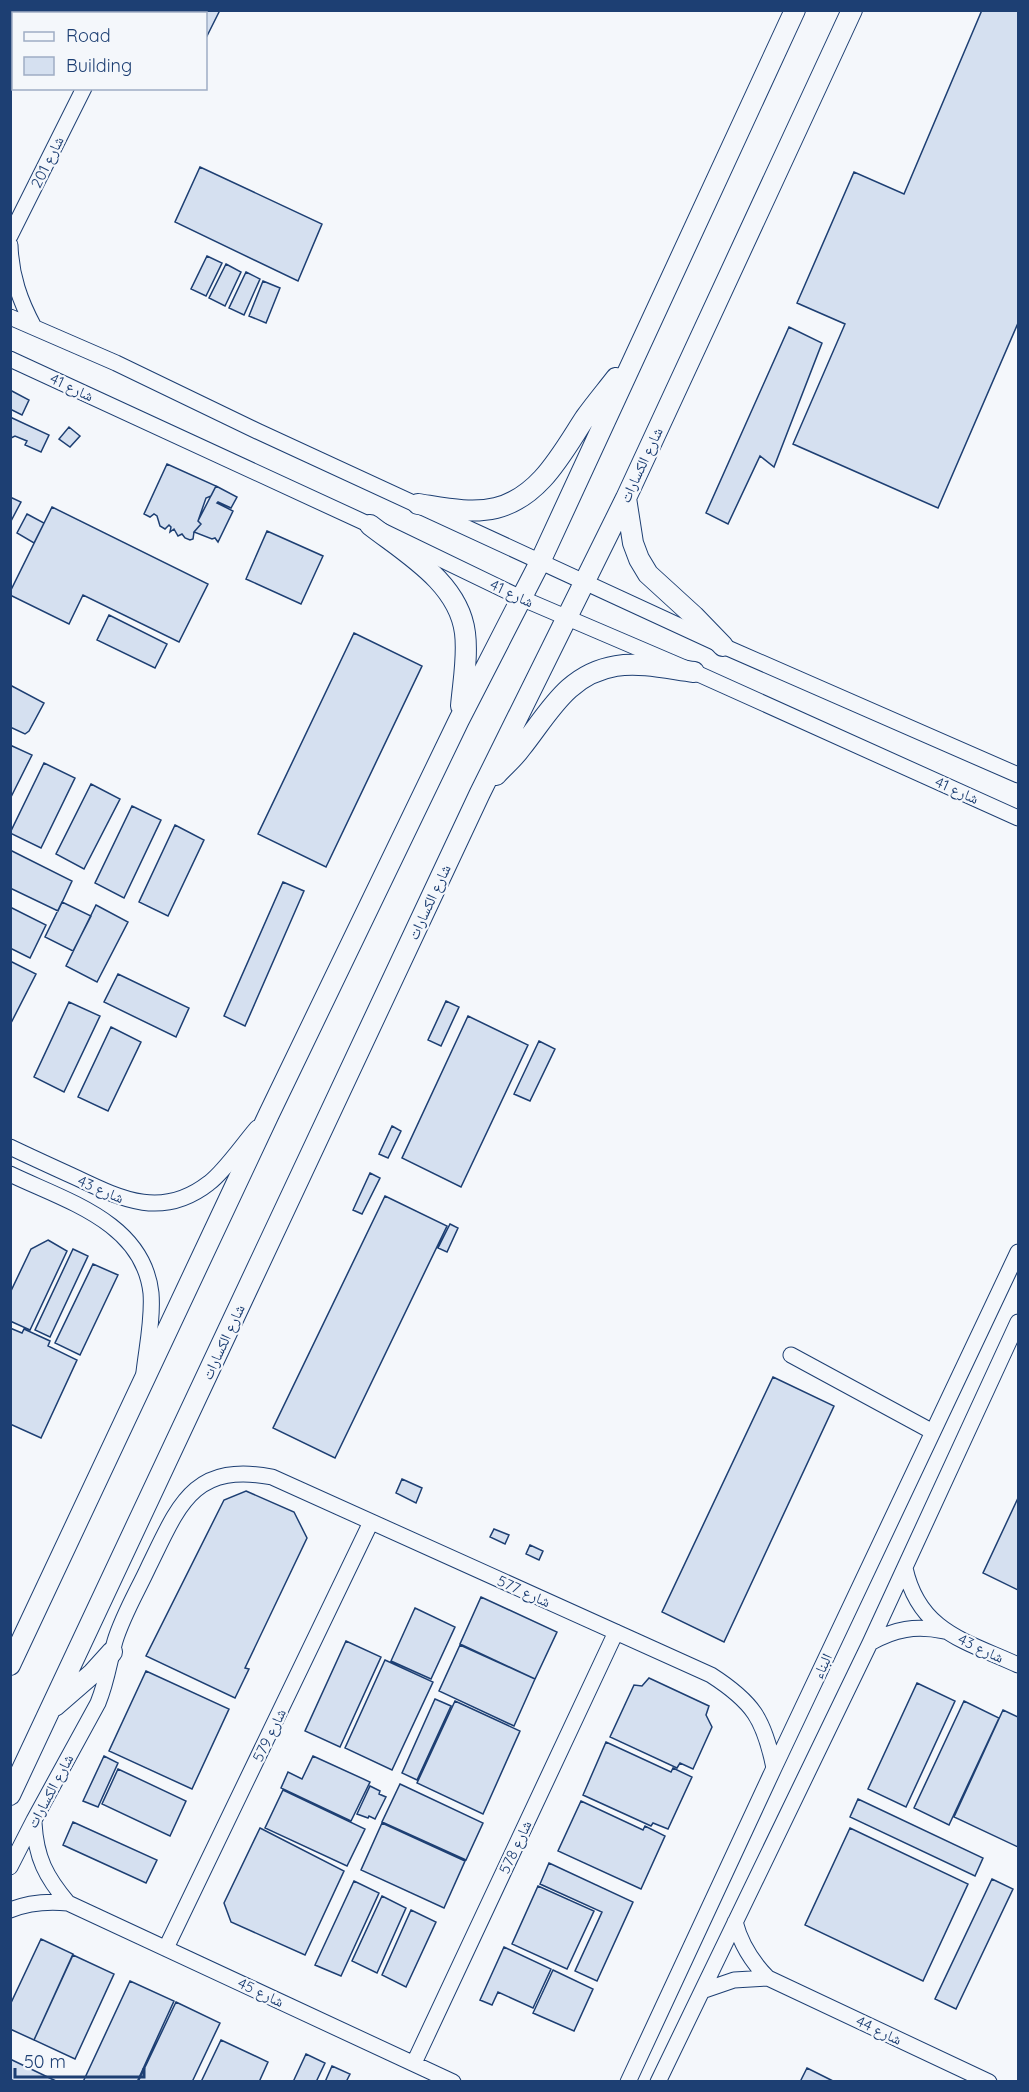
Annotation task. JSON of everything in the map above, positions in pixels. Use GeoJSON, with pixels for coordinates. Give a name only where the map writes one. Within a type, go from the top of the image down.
{"type":"FeatureCollection","features":[{"type":"Feature","properties":{"kind":"street"},"geometry":{"type":"LineString","coordinates":[[10,1665],[269,1114],[459,720],[540,561],[795,10]]}},
{"type":"Feature","properties":{"kind":"street","name":"شارع الكسارات"},"geometry":{"type":"LineString","coordinates":[[10,1795],[480,793],[626,498],[852,10]]}},
{"type":"Feature","properties":{"kind":"street","name":"شارع 201"},"geometry":{"type":"LineString","coordinates":[[10,237],[83,90]]}},
{"type":"Feature","properties":{"kind":"street"},"geometry":{"type":"LineString","coordinates":[[10,245],[14,283],[22,305],[34,327]]}},
{"type":"Feature","properties":{"kind":"street"},"geometry":{"type":"LineString","coordinates":[[10,317],[116,363],[257,431],[723,646],[1018,775]]}},
{"type":"Feature","properties":{"kind":"street"},"geometry":{"type":"LineString","coordinates":[[418,504],[471,511],[497,508],[521,498],[542,481],[587,415],[638,350]]}},
{"type":"Feature","properties":{"kind":"street","name":"شارع 41"},"geometry":{"type":"LineString","coordinates":[[15,364],[370,525],[521,598],[694,672],[1018,818]]}},
{"type":"Feature","properties":{"kind":"street"},"geometry":{"type":"LineString","coordinates":[[626,498],[633,543],[648,574],[723,646]]}},
{"type":"Feature","properties":{"kind":"street"},"geometry":{"type":"LineString","coordinates":[[370,525],[430,572],[447,589],[459,610],[465,630],[466,653],[459,720]]}},
{"type":"Feature","properties":{"kind":"street"},"geometry":{"type":"LineString","coordinates":[[480,793],[520,749],[567,689],[583,677],[618,666],[694,672]]}},
{"type":"Feature","properties":{"kind":"street","name":"شارع 43"},"geometry":{"type":"LineString","coordinates":[[10,1147],[128,1201],[150,1204],[172,1201],[192,1194],[211,1182],[269,1114]]}},
{"type":"Feature","properties":{"kind":"street","name":"شارع 43"},"geometry":{"type":"LineString","coordinates":[[10,1174],[112,1224],[127,1238],[138,1255],[151,1294],[151,1314],[142,1386]]}},
{"type":"Feature","properties":{"kind":"street","name":"البناء"},"geometry":{"type":"LineString","coordinates":[[628,2082],[1018,1252]]}},
{"type":"Feature","properties":{"kind":"street"},"geometry":{"type":"LineString","coordinates":[[658,2082],[906,1568],[1018,1322]]}},
{"type":"Feature","properties":{"kind":"street"},"geometry":{"type":"LineString","coordinates":[[791,1355],[933,1432]]}},
{"type":"Feature","properties":{"kind":"street","name":"شارع 577"},"geometry":{"type":"LineString","coordinates":[[227,1474],[250,1473],[272,1477],[711,1675],[736,1691],[755,1713],[768,1739],[774,1768]]}},
{"type":"Feature","properties":{"kind":"street","name":"شارع الكسارات"},"geometry":{"type":"LineString","coordinates":[[10,1867],[98,1703],[110,1670],[112,1652],[120,1627],[175,1513],[188,1495],[206,1482],[227,1474]]}},
{"type":"Feature","properties":{"kind":"street","name":"شارع 579"},"geometry":{"type":"LineString","coordinates":[[166,1948],[371,1522]]}},
{"type":"Feature","properties":{"kind":"street","name":"شارع 43"},"geometry":{"type":"LineString","coordinates":[[906,1568],[914,1597],[932,1621],[944,1631]]}},
{"type":"Feature","properties":{"kind":"street","name":"شارع 43"},"geometry":{"type":"LineString","coordinates":[[870,1643],[898,1630],[928,1628],[944,1631],[1018,1665]]}},
{"type":"Feature","properties":{"kind":"street","name":"شارع 578"},"geometry":{"type":"LineString","coordinates":[[414,2063],[616,1632]]}},
{"type":"Feature","properties":{"kind":"street"},"geometry":{"type":"LineString","coordinates":[[51,1709],[86,1679],[112,1652]]}},
{"type":"Feature","properties":{"kind":"street","name":"شارع 45"},"geometry":{"type":"LineString","coordinates":[[34,1820],[35,1843],[42,1865],[53,1886],[68,1903]]}},
{"type":"Feature","properties":{"kind":"street","name":"شارع 45"},"geometry":{"type":"LineString","coordinates":[[10,1910],[22,1905],[45,1901],[68,1903],[453,2082]]}},
{"type":"Feature","properties":{"kind":"street","name":"شارع 44"},"geometry":{"type":"LineString","coordinates":[[735,1922],[738,1935],[747,1953],[768,1978],[989,2082]]}},
{"type":"Feature","properties":{"kind":"street","name":"شارع 44"},"geometry":{"type":"LineString","coordinates":[[702,1991],[734,1980],[768,1978]]}},
{"type":"Feature","properties":{"kind":"building"},"geometry":{"type":"Polygon","coordinates":[[[186,10],[220,10],[207,36],[207,12],[185,12],[186,10]]]}},
{"type":"Feature","properties":{"kind":"building"},"geometry":{"type":"Polygon","coordinates":[[[982,10],[1018,10],[1018,323],[938,508],[793,444],[845,324],[797,303],[854,172],[904,194],[982,10]]]}},
{"type":"Feature","properties":{"kind":"building"},"geometry":{"type":"Polygon","coordinates":[[[200,167],[322,224],[298,281],[175,222],[200,167]]]}},
{"type":"Feature","properties":{"kind":"building"},"geometry":{"type":"Polygon","coordinates":[[[207,256],[222,263],[206,296],[191,289],[207,256]]]}},
{"type":"Feature","properties":{"kind":"building"},"geometry":{"type":"Polygon","coordinates":[[[226,264],[241,272],[225,306],[209,298],[226,264]]]}},
{"type":"Feature","properties":{"kind":"building"},"geometry":{"type":"Polygon","coordinates":[[[246,272],[260,279],[244,315],[229,308],[246,272]]]}},
{"type":"Feature","properties":{"kind":"building"},"geometry":{"type":"Polygon","coordinates":[[[263,281],[280,288],[266,323],[249,316],[263,281]]]}},
{"type":"Feature","properties":{"kind":"building"},"geometry":{"type":"Polygon","coordinates":[[[789,327],[822,343],[774,467],[760,456],[728,524],[706,513],[789,327]]]}},
{"type":"Feature","properties":{"kind":"building"},"geometry":{"type":"Polygon","coordinates":[[[10,390],[29,400],[22,415],[10,409],[10,390]]]}},
{"type":"Feature","properties":{"kind":"building"},"geometry":{"type":"Polygon","coordinates":[[[10,417],[49,435],[41,452],[25,445],[27,441],[15,436],[11,438],[10,417]]]}},
{"type":"Feature","properties":{"kind":"building"},"geometry":{"type":"Polygon","coordinates":[[[69,427],[80,436],[70,447],[59,439],[69,427]]]}},
{"type":"Feature","properties":{"kind":"building"},"geometry":{"type":"Polygon","coordinates":[[[167,464],[216,486],[211,496],[206,498],[198,521],[201,524],[194,532],[193,539],[190,540],[182,534],[178,536],[174,529],[170,532],[169,525],[165,529],[160,526],[154,514],[150,517],[144,514],[167,464]]]}},
{"type":"Feature","properties":{"kind":"building"},"geometry":{"type":"Polygon","coordinates":[[[216,486],[237,497],[231,508],[217,503],[233,511],[218,542],[215,538],[194,532],[201,524],[198,521],[216,486]]]}},
{"type":"Feature","properties":{"kind":"building"},"geometry":{"type":"Polygon","coordinates":[[[10,497],[21,502],[10,523],[10,497]]]}},
{"type":"Feature","properties":{"kind":"building"},"geometry":{"type":"Polygon","coordinates":[[[52,507],[208,584],[179,642],[83,595],[69,624],[10,595],[52,507]]]}},
{"type":"Feature","properties":{"kind":"building"},"geometry":{"type":"Polygon","coordinates":[[[27,514],[44,523],[34,543],[17,533],[27,514]]]}},
{"type":"Feature","properties":{"kind":"building"},"geometry":{"type":"Polygon","coordinates":[[[267,531],[323,556],[301,604],[246,579],[267,531]]]}},
{"type":"Feature","properties":{"kind":"building"},"geometry":{"type":"Polygon","coordinates":[[[109,615],[167,644],[155,668],[97,640],[109,615]]]}},
{"type":"Feature","properties":{"kind":"building"},"geometry":{"type":"Polygon","coordinates":[[[354,633],[422,666],[326,867],[258,834],[354,633]]]}},
{"type":"Feature","properties":{"kind":"building"},"geometry":{"type":"Polygon","coordinates":[[[10,685],[44,703],[29,731],[25,734],[10,727],[10,685]]]}},
{"type":"Feature","properties":{"kind":"building"},"geometry":{"type":"Polygon","coordinates":[[[10,745],[32,755],[10,799],[10,745]]]}},
{"type":"Feature","properties":{"kind":"building"},"geometry":{"type":"Polygon","coordinates":[[[44,763],[75,778],[41,848],[10,833],[44,763]]]}},
{"type":"Feature","properties":{"kind":"building"},"geometry":{"type":"Polygon","coordinates":[[[91,784],[120,799],[84,869],[56,854],[91,784]]]}},
{"type":"Feature","properties":{"kind":"building"},"geometry":{"type":"Polygon","coordinates":[[[132,806],[161,820],[124,898],[95,883],[132,806]]]}},
{"type":"Feature","properties":{"kind":"building"},"geometry":{"type":"Polygon","coordinates":[[[175,825],[204,840],[168,916],[139,902],[175,825]]]}},
{"type":"Feature","properties":{"kind":"building"},"geometry":{"type":"Polygon","coordinates":[[[10,850],[72,881],[58,911],[10,888],[10,850]]]}},
{"type":"Feature","properties":{"kind":"building"},"geometry":{"type":"Polygon","coordinates":[[[283,882],[304,891],[245,1026],[224,1016],[283,882]]]}},
{"type":"Feature","properties":{"kind":"building"},"geometry":{"type":"Polygon","coordinates":[[[62,902],[91,916],[73,951],[45,937],[62,902]]]}},
{"type":"Feature","properties":{"kind":"building"},"geometry":{"type":"Polygon","coordinates":[[[96,905],[128,922],[97,982],[66,966],[96,905]]]}},
{"type":"Feature","properties":{"kind":"building"},"geometry":{"type":"Polygon","coordinates":[[[10,907],[46,925],[30,958],[10,948],[10,907]]]}},
{"type":"Feature","properties":{"kind":"building"},"geometry":{"type":"Polygon","coordinates":[[[10,961],[36,974],[10,1025],[10,961]]]}},
{"type":"Feature","properties":{"kind":"building"},"geometry":{"type":"Polygon","coordinates":[[[118,974],[189,1008],[176,1037],[104,1002],[118,974]]]}},
{"type":"Feature","properties":{"kind":"building"},"geometry":{"type":"Polygon","coordinates":[[[446,1001],[459,1007],[441,1046],[428,1040],[446,1001]]]}},
{"type":"Feature","properties":{"kind":"building"},"geometry":{"type":"Polygon","coordinates":[[[69,1002],[100,1016],[64,1092],[34,1077],[69,1002]]]}},
{"type":"Feature","properties":{"kind":"building"},"geometry":{"type":"Polygon","coordinates":[[[468,1016],[528,1045],[461,1187],[402,1158],[468,1016]]]}},
{"type":"Feature","properties":{"kind":"building"},"geometry":{"type":"Polygon","coordinates":[[[111,1027],[141,1042],[108,1111],[78,1097],[111,1027]]]}},
{"type":"Feature","properties":{"kind":"building"},"geometry":{"type":"Polygon","coordinates":[[[539,1041],[555,1049],[530,1101],[514,1094],[539,1041]]]}},
{"type":"Feature","properties":{"kind":"building"},"geometry":{"type":"Polygon","coordinates":[[[392,1126],[401,1131],[388,1158],[379,1154],[392,1126]]]}},
{"type":"Feature","properties":{"kind":"building"},"geometry":{"type":"Polygon","coordinates":[[[370,1173],[380,1178],[362,1214],[353,1210],[370,1173]]]}},
{"type":"Feature","properties":{"kind":"building"},"geometry":{"type":"Polygon","coordinates":[[[385,1196],[447,1226],[335,1458],[273,1428],[385,1196]]]}},
{"type":"Feature","properties":{"kind":"building"},"geometry":{"type":"Polygon","coordinates":[[[450,1224],[458,1228],[447,1252],[438,1248],[450,1224]]]}},
{"type":"Feature","properties":{"kind":"building"},"geometry":{"type":"Polygon","coordinates":[[[48,1240],[67,1251],[30,1330],[10,1321],[10,1293],[31,1249],[48,1240]]]}},
{"type":"Feature","properties":{"kind":"building"},"geometry":{"type":"Polygon","coordinates":[[[73,1249],[88,1256],[50,1337],[35,1330],[73,1249]]]}},
{"type":"Feature","properties":{"kind":"building"},"geometry":{"type":"Polygon","coordinates":[[[93,1264],[118,1275],[80,1355],[55,1343],[93,1264]]]}},
{"type":"Feature","properties":{"kind":"building"},"geometry":{"type":"Polygon","coordinates":[[[10,1328],[22,1333],[24,1329],[50,1341],[48,1346],[77,1360],[41,1438],[10,1424],[10,1328]]]}},
{"type":"Feature","properties":{"kind":"building"},"geometry":{"type":"Polygon","coordinates":[[[773,1377],[834,1406],[724,1642],[662,1612],[773,1377]]]}},
{"type":"Feature","properties":{"kind":"building"},"geometry":{"type":"Polygon","coordinates":[[[402,1479],[422,1488],[416,1503],[396,1493],[402,1479]]]}},
{"type":"Feature","properties":{"kind":"building"},"geometry":{"type":"Polygon","coordinates":[[[246,1491],[294,1512],[307,1538],[245,1668],[249,1669],[235,1698],[146,1656],[224,1500],[246,1491]]]}},
{"type":"Feature","properties":{"kind":"building"},"geometry":{"type":"Polygon","coordinates":[[[1018,1498],[1018,1590],[983,1573],[1018,1498]]]}},
{"type":"Feature","properties":{"kind":"building"},"geometry":{"type":"Polygon","coordinates":[[[494,1529],[509,1535],[505,1544],[490,1537],[494,1529]]]}},
{"type":"Feature","properties":{"kind":"building"},"geometry":{"type":"Polygon","coordinates":[[[530,1545],[543,1551],[539,1560],[526,1554],[530,1545]]]}},
{"type":"Feature","properties":{"kind":"building"},"geometry":{"type":"Polygon","coordinates":[[[481,1597],[557,1632],[535,1679],[460,1644],[481,1597]]]}},
{"type":"Feature","properties":{"kind":"building"},"geometry":{"type":"Polygon","coordinates":[[[415,1608],[455,1627],[431,1679],[391,1661],[415,1608]]]}},
{"type":"Feature","properties":{"kind":"building"},"geometry":{"type":"Polygon","coordinates":[[[346,1641],[381,1657],[340,1747],[305,1731],[346,1641]]]}},
{"type":"Feature","properties":{"kind":"building"},"geometry":{"type":"Polygon","coordinates":[[[460,1645],[535,1679],[514,1726],[439,1691],[460,1645]]]}},
{"type":"Feature","properties":{"kind":"building"},"geometry":{"type":"Polygon","coordinates":[[[385,1660],[433,1682],[392,1770],[345,1748],[385,1660]]]}},
{"type":"Feature","properties":{"kind":"building"},"geometry":{"type":"Polygon","coordinates":[[[146,1671],[229,1709],[192,1789],[109,1751],[146,1671]]]}},
{"type":"Feature","properties":{"kind":"building"},"geometry":{"type":"Polygon","coordinates":[[[649,1678],[709,1706],[706,1715],[712,1727],[693,1769],[680,1763],[677,1768],[610,1737],[634,1685],[642,1686],[649,1678]]]}},
{"type":"Feature","properties":{"kind":"building"},"geometry":{"type":"Polygon","coordinates":[[[917,1683],[955,1701],[906,1807],[868,1789],[917,1683]]]}},
{"type":"Feature","properties":{"kind":"building"},"geometry":{"type":"Polygon","coordinates":[[[435,1699],[451,1706],[417,1780],[402,1773],[435,1699]]]}},
{"type":"Feature","properties":{"kind":"building"},"geometry":{"type":"Polygon","coordinates":[[[455,1701],[520,1731],[483,1814],[417,1783],[455,1701]]]}},
{"type":"Feature","properties":{"kind":"building"},"geometry":{"type":"Polygon","coordinates":[[[964,1701],[999,1718],[949,1825],[914,1808],[964,1701]]]}},
{"type":"Feature","properties":{"kind":"building"},"geometry":{"type":"Polygon","coordinates":[[[1003,1710],[1018,1717],[1018,1847],[954,1817],[1003,1710]]]}},
{"type":"Feature","properties":{"kind":"building"},"geometry":{"type":"Polygon","coordinates":[[[606,1742],[671,1772],[673,1768],[692,1777],[668,1829],[653,1823],[651,1826],[583,1795],[606,1742]]]}},
{"type":"Feature","properties":{"kind":"building"},"geometry":{"type":"Polygon","coordinates":[[[104,1756],[118,1763],[98,1807],[83,1801],[104,1756]]]}},
{"type":"Feature","properties":{"kind":"building"},"geometry":{"type":"Polygon","coordinates":[[[313,1756],[370,1782],[351,1821],[281,1788],[288,1772],[302,1779],[313,1756]]]}},
{"type":"Feature","properties":{"kind":"building"},"geometry":{"type":"Polygon","coordinates":[[[118,1769],[186,1801],[170,1836],[102,1804],[118,1769]]]}},
{"type":"Feature","properties":{"kind":"building"},"geometry":{"type":"Polygon","coordinates":[[[400,1784],[483,1823],[466,1860],[382,1822],[400,1784]]]}},
{"type":"Feature","properties":{"kind":"building"},"geometry":{"type":"Polygon","coordinates":[[[370,1786],[386,1797],[375,1819],[357,1814],[370,1786]]]}},
{"type":"Feature","properties":{"kind":"building"},"geometry":{"type":"Polygon","coordinates":[[[283,1790],[365,1829],[347,1866],[265,1828],[283,1790]]]}},
{"type":"Feature","properties":{"kind":"building"},"geometry":{"type":"Polygon","coordinates":[[[858,1799],[983,1858],[975,1876],[850,1817],[858,1799]]]}},
{"type":"Feature","properties":{"kind":"building"},"geometry":{"type":"Polygon","coordinates":[[[581,1801],[643,1830],[645,1826],[665,1836],[641,1889],[558,1851],[581,1801]]]}},
{"type":"Feature","properties":{"kind":"building"},"geometry":{"type":"Polygon","coordinates":[[[73,1822],[157,1860],[146,1883],[63,1845],[73,1822]]]}},
{"type":"Feature","properties":{"kind":"building"},"geometry":{"type":"Polygon","coordinates":[[[382,1823],[465,1861],[444,1908],[361,1870],[382,1823]]]}},
{"type":"Feature","properties":{"kind":"building"},"geometry":{"type":"Polygon","coordinates":[[[260,1828],[344,1871],[305,1955],[231,1922],[224,1903],[260,1828]]]}},
{"type":"Feature","properties":{"kind":"building"},"geometry":{"type":"Polygon","coordinates":[[[850,1828],[968,1884],[923,1981],[805,1925],[850,1828]]]}},
{"type":"Feature","properties":{"kind":"building"},"geometry":{"type":"Polygon","coordinates":[[[549,1863],[633,1902],[597,1981],[575,1971],[602,1912],[540,1884],[549,1863]]]}},
{"type":"Feature","properties":{"kind":"building"},"geometry":{"type":"Polygon","coordinates":[[[992,1879],[1013,1889],[956,2009],[935,1999],[992,1879]]]}},
{"type":"Feature","properties":{"kind":"building"},"geometry":{"type":"Polygon","coordinates":[[[354,1881],[379,1893],[341,1976],[315,1965],[354,1881]]]}},
{"type":"Feature","properties":{"kind":"building"},"geometry":{"type":"Polygon","coordinates":[[[538,1886],[594,1911],[567,1969],[512,1944],[538,1886]]]}},
{"type":"Feature","properties":{"kind":"building"},"geometry":{"type":"Polygon","coordinates":[[[382,1896],[406,1908],[377,1973],[352,1961],[382,1896]]]}},
{"type":"Feature","properties":{"kind":"building"},"geometry":{"type":"Polygon","coordinates":[[[411,1910],[436,1922],[406,1987],[382,1975],[411,1910]]]}},
{"type":"Feature","properties":{"kind":"building"},"geometry":{"type":"Polygon","coordinates":[[[41,1939],[73,1954],[34,2040],[10,2029],[10,2005],[41,1939]]]}},
{"type":"Feature","properties":{"kind":"building"},"geometry":{"type":"Polygon","coordinates":[[[504,1947],[551,1969],[533,2008],[498,1992],[492,2005],[480,2000],[504,1947]]]}},
{"type":"Feature","properties":{"kind":"building"},"geometry":{"type":"Polygon","coordinates":[[[73,1955],[114,1974],[75,2059],[34,2040],[73,1955]]]}},
{"type":"Feature","properties":{"kind":"building"},"geometry":{"type":"Polygon","coordinates":[[[553,1970],[593,1989],[574,2031],[533,2013],[553,1970]]]}},
{"type":"Feature","properties":{"kind":"building"},"geometry":{"type":"Polygon","coordinates":[[[130,1981],[174,2001],[137,2082],[83,2082],[130,1981]]]}},
{"type":"Feature","properties":{"kind":"building"},"geometry":{"type":"Polygon","coordinates":[[[176,2002],[220,2023],[192,2082],[138,2082],[176,2002]]]}},
{"type":"Feature","properties":{"kind":"building"},"geometry":{"type":"Polygon","coordinates":[[[221,2040],[268,2062],[259,2082],[201,2082],[221,2040]]]}},
{"type":"Feature","properties":{"kind":"building"},"geometry":{"type":"Polygon","coordinates":[[[306,2054],[325,2063],[316,2082],[293,2082],[306,2054]]]}},
{"type":"Feature","properties":{"kind":"building"},"geometry":{"type":"Polygon","coordinates":[[[10,2059],[58,2082],[16,2082],[10,2079],[10,2059]]]}},
{"type":"Feature","properties":{"kind":"building"},"geometry":{"type":"Polygon","coordinates":[[[332,2066],[350,2074],[346,2082],[325,2082],[332,2066]]]}},
{"type":"Feature","properties":{"kind":"building"},"geometry":{"type":"Polygon","coordinates":[[[807,2068],[835,2082],[800,2082],[807,2068]]]}}]}
